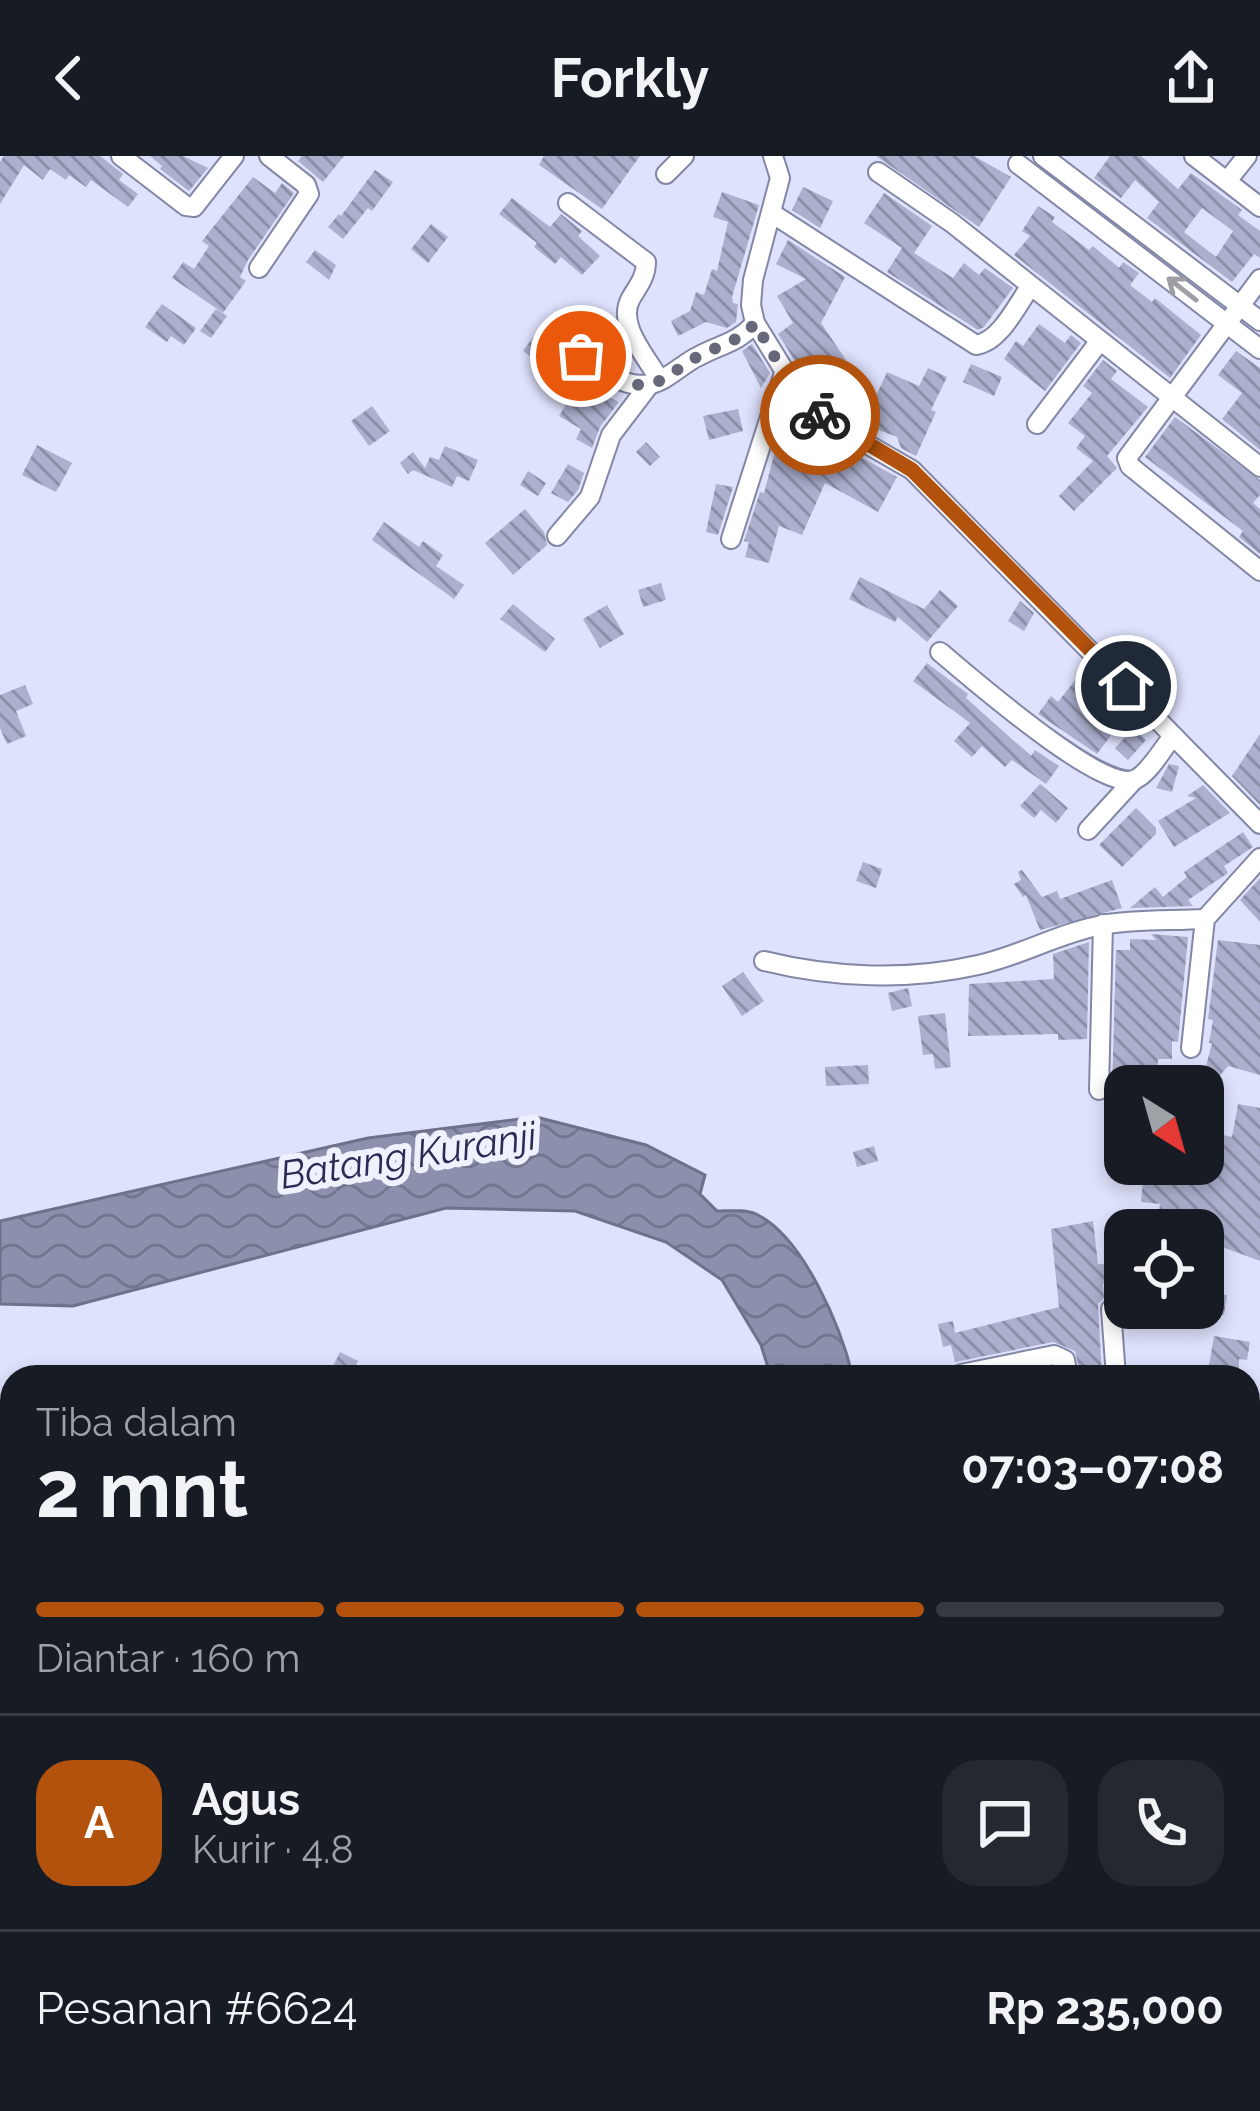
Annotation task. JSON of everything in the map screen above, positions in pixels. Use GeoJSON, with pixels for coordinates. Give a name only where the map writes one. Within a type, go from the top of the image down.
{"type":"FeatureCollection","features":[{"type":"Feature","properties":{"kind":"street"},"geometry":{"type":"LineString","coordinates":[[121,156],[186,206],[194,207],[234,156]]}},
{"type":"Feature","properties":{"kind":"street"},"geometry":{"type":"LineString","coordinates":[[259,268],[309,194],[306,185],[269,156]]}},
{"type":"Feature","properties":{"kind":"street"},"geometry":{"type":"LineString","coordinates":[[666,174],[684,156]]}},
{"type":"Feature","properties":{"kind":"street"},"geometry":{"type":"LineString","coordinates":[[772,156],[780,178],[753,280],[755,323],[784,373],[813,410],[912,470],[1260,824]]}},
{"type":"Feature","properties":{"kind":"street"},"geometry":{"type":"LineString","coordinates":[[1042,156],[1260,321]]}},
{"type":"Feature","properties":{"kind":"street"},"geometry":{"type":"LineString","coordinates":[[1194,156],[1260,207]]}},
{"type":"Feature","properties":{"kind":"street"},"geometry":{"type":"LineString","coordinates":[[1227,181],[1247,156]]}},
{"type":"Feature","properties":{"kind":"street"},"geometry":{"type":"LineString","coordinates":[[1018,164],[1260,349]]}},
{"type":"Feature","properties":{"kind":"street"},"geometry":{"type":"LineString","coordinates":[[878,172],[952,223],[1260,467]]}},
{"type":"Feature","properties":{"kind":"street"},"geometry":{"type":"LineString","coordinates":[[568,203],[646,262],[646,273],[626,306],[625,318],[654,382]]}},
{"type":"Feature","properties":{"kind":"street"},"geometry":{"type":"LineString","coordinates":[[1105,228],[1117,211]]}},
{"type":"Feature","properties":{"kind":"street"},"geometry":{"type":"LineString","coordinates":[[773,214],[976,345],[994,336],[1030,287]]}},
{"type":"Feature","properties":{"kind":"street"},"geometry":{"type":"LineString","coordinates":[[1260,279],[1128,455],[1130,466],[1260,571]]}},
{"type":"Feature","properties":{"kind":"street"},"geometry":{"type":"LineString","coordinates":[[557,536],[590,497],[611,435],[654,382],[697,356],[734,342],[755,323]]}},
{"type":"Feature","properties":{"kind":"street"},"geometry":{"type":"LineString","coordinates":[[1037,424],[1099,342]]}},
{"type":"Feature","properties":{"kind":"street"},"geometry":{"type":"LineString","coordinates":[[581,356],[619,379],[654,382]]}},
{"type":"Feature","properties":{"kind":"street"},"geometry":{"type":"LineString","coordinates":[[730,539],[784,373]]}},
{"type":"Feature","properties":{"kind":"street"},"geometry":{"type":"LineString","coordinates":[[940,652],[1042,736],[1081,762],[1133,781]]}},
{"type":"Feature","properties":{"kind":"street"},"geometry":{"type":"LineString","coordinates":[[1088,830],[1173,736]]}},
{"type":"Feature","properties":{"kind":"street"},"geometry":{"type":"LineString","coordinates":[[1191,1048],[1205,919],[1260,858]]}},
{"type":"Feature","properties":{"kind":"street"},"geometry":{"type":"LineString","coordinates":[[764,961],[805,971],[863,976],[936,971],[976,966],[1103,924],[1205,919]]}},
{"type":"Feature","properties":{"kind":"street"},"geometry":{"type":"LineString","coordinates":[[1099,1090],[1103,924]]}},
{"type":"Feature","properties":{"kind":"street"},"geometry":{"type":"LineString","coordinates":[[1112,1329],[1115,1365]]}},
{"type":"Feature","properties":{"kind":"street"},"geometry":{"type":"LineString","coordinates":[[1007,1365],[1057,1355],[1066,1365]]}},
{"type":"Feature","properties":{"kind":"water","name":"Batang Kuranji"},"geometry":{"type":"Polygon","coordinates":[[[536,1117],[646,1145],[705,1175],[700,1194],[717,1211],[752,1212],[790,1242],[818,1286],[849,1365],[767,1365],[761,1345],[722,1280],[666,1242],[575,1211],[446,1208],[73,1306],[0,1304],[0,1221],[368,1138],[536,1117]]]}},
{"type":"Feature","properties":{"kind":"building"},"geometry":{"type":"Polygon","coordinates":[[[4,156],[100,156],[138,194],[128,207],[91,180],[86,187],[50,169],[43,180],[24,165],[0,204],[4,156]]]}},
{"type":"Feature","properties":{"kind":"building"},"geometry":{"type":"Polygon","coordinates":[[[150,156],[183,156],[208,168],[189,191],[150,156]]]}},
{"type":"Feature","properties":{"kind":"building"},"geometry":{"type":"Polygon","coordinates":[[[302,156],[344,156],[323,182],[298,161],[302,156]]]}},
{"type":"Feature","properties":{"kind":"building"},"geometry":{"type":"Polygon","coordinates":[[[544,156],[640,156],[602,209],[539,165],[544,156]]]}},
{"type":"Feature","properties":{"kind":"building"},"geometry":{"type":"Polygon","coordinates":[[[876,156],[974,156],[1011,177],[979,227],[876,156]]]}},
{"type":"Feature","properties":{"kind":"building"},"geometry":{"type":"Polygon","coordinates":[[[1110,156],[1141,156],[1178,189],[1191,173],[1242,210],[1238,215],[1260,231],[1260,258],[1254,254],[1232,282],[1147,218],[1159,202],[1135,180],[1121,198],[1094,178],[1110,156]],[[1202,208],[1184,232],[1216,257],[1233,231],[1202,208]]]}},
{"type":"Feature","properties":{"kind":"building"},"geometry":{"type":"Polygon","coordinates":[[[375,170],[393,182],[343,239],[328,227],[375,170]]]}},
{"type":"Feature","properties":{"kind":"building"},"geometry":{"type":"Polygon","coordinates":[[[253,177],[275,193],[282,183],[294,193],[248,260],[240,277],[246,281],[223,313],[172,278],[183,262],[194,269],[209,246],[202,241],[253,177]]]}},
{"type":"Feature","properties":{"kind":"building"},"geometry":{"type":"Polygon","coordinates":[[[803,187],[833,201],[820,228],[792,210],[803,187]]]}},
{"type":"Feature","properties":{"kind":"building"},"geometry":{"type":"Polygon","coordinates":[[[722,192],[759,205],[732,297],[738,304],[736,322],[727,328],[706,322],[678,336],[671,321],[690,311],[696,292],[704,295],[712,269],[717,271],[728,222],[713,217],[722,192]]]}},
{"type":"Feature","properties":{"kind":"building"},"geometry":{"type":"Polygon","coordinates":[[[884,193],[932,226],[914,253],[953,278],[964,263],[979,275],[985,268],[1013,288],[984,327],[978,330],[887,272],[902,248],[864,223],[884,193]]]}},
{"type":"Feature","properties":{"kind":"building"},"geometry":{"type":"Polygon","coordinates":[[[512,198],[550,227],[561,214],[582,231],[578,236],[600,256],[582,275],[561,257],[555,264],[534,247],[537,243],[499,214],[512,198]]]}},
{"type":"Feature","properties":{"kind":"building"},"geometry":{"type":"Polygon","coordinates":[[[1038,206],[1089,250],[1093,246],[1119,268],[1123,262],[1139,273],[1130,285],[1152,302],[1155,298],[1201,335],[1170,378],[1014,255],[1030,236],[1022,231],[1038,206]]]}},
{"type":"Feature","properties":{"kind":"building"},"geometry":{"type":"Polygon","coordinates":[[[431,224],[448,237],[428,263],[411,249],[431,224]]]}},
{"type":"Feature","properties":{"kind":"building"},"geometry":{"type":"Polygon","coordinates":[[[788,240],[845,277],[821,323],[846,360],[810,385],[778,334],[793,323],[777,296],[806,279],[776,264],[788,240]]]}},
{"type":"Feature","properties":{"kind":"building"},"geometry":{"type":"Polygon","coordinates":[[[315,250],[336,265],[329,280],[306,262],[315,250]]]}},
{"type":"Feature","properties":{"kind":"building"},"geometry":{"type":"Polygon","coordinates":[[[162,304],[196,328],[184,345],[171,336],[167,342],[145,327],[162,304]]]}},
{"type":"Feature","properties":{"kind":"building"},"geometry":{"type":"Polygon","coordinates":[[[216,309],[227,316],[211,338],[200,331],[216,309]]]}},
{"type":"Feature","properties":{"kind":"building"},"geometry":{"type":"Polygon","coordinates":[[[1039,324],[1065,343],[1071,335],[1081,343],[1045,391],[1004,359],[1016,341],[1023,346],[1039,324]]]}},
{"type":"Feature","properties":{"kind":"building"},"geometry":{"type":"Polygon","coordinates":[[[537,332],[563,351],[550,371],[523,351],[537,332]]]}},
{"type":"Feature","properties":{"kind":"building"},"geometry":{"type":"Polygon","coordinates":[[[752,344],[770,373],[761,388],[742,351],[752,344]]]}},
{"type":"Feature","properties":{"kind":"building"},"geometry":{"type":"Polygon","coordinates":[[[1236,351],[1260,368],[1260,450],[1222,419],[1242,393],[1218,375],[1236,351]]]}},
{"type":"Feature","properties":{"kind":"building"},"geometry":{"type":"Polygon","coordinates":[[[1103,360],[1117,371],[1111,379],[1148,407],[1107,456],[1117,468],[1074,511],[1059,496],[1093,461],[1076,448],[1085,436],[1068,423],[1092,393],[1083,386],[1103,360]]]}},
{"type":"Feature","properties":{"kind":"building"},"geometry":{"type":"Polygon","coordinates":[[[971,364],[1002,377],[994,396],[963,382],[971,364]]]}},
{"type":"Feature","properties":{"kind":"building"},"geometry":{"type":"Polygon","coordinates":[[[928,368],[947,377],[916,456],[901,448],[897,437],[863,424],[887,372],[919,386],[928,368]]]}},
{"type":"Feature","properties":{"kind":"building"},"geometry":{"type":"Polygon","coordinates":[[[578,384],[600,398],[602,393],[619,402],[600,427],[592,448],[576,439],[581,429],[559,416],[578,384]]]}},
{"type":"Feature","properties":{"kind":"building"},"geometry":{"type":"Polygon","coordinates":[[[372,406],[390,431],[369,446],[351,421],[372,406]]]}},
{"type":"Feature","properties":{"kind":"building"},"geometry":{"type":"Polygon","coordinates":[[[738,409],[743,431],[709,440],[703,416],[738,409]]]}},
{"type":"Feature","properties":{"kind":"building"},"geometry":{"type":"Polygon","coordinates":[[[786,410],[810,423],[808,428],[897,477],[878,512],[825,483],[802,535],[779,526],[769,563],[745,557],[749,542],[744,541],[760,492],[764,493],[786,410]]]}},
{"type":"Feature","properties":{"kind":"building"},"geometry":{"type":"Polygon","coordinates":[[[1175,417],[1260,480],[1260,495],[1253,503],[1260,509],[1260,554],[1239,537],[1243,531],[1145,457],[1175,417]]]}},
{"type":"Feature","properties":{"kind":"building"},"geometry":{"type":"Polygon","coordinates":[[[646,442],[660,457],[650,466],[636,452],[646,442]]]}},
{"type":"Feature","properties":{"kind":"building"},"geometry":{"type":"Polygon","coordinates":[[[37,445],[72,463],[56,492],[22,475],[37,445]]]}},
{"type":"Feature","properties":{"kind":"building"},"geometry":{"type":"Polygon","coordinates":[[[445,446],[478,460],[469,481],[457,476],[452,487],[413,470],[408,474],[400,463],[413,452],[425,468],[430,457],[439,460],[445,446]]]}},
{"type":"Feature","properties":{"kind":"building"},"geometry":{"type":"Polygon","coordinates":[[[568,464],[584,473],[568,502],[551,493],[568,464]]]}},
{"type":"Feature","properties":{"kind":"building"},"geometry":{"type":"Polygon","coordinates":[[[528,471],[546,483],[538,496],[520,485],[528,471]]]}},
{"type":"Feature","properties":{"kind":"building"},"geometry":{"type":"Polygon","coordinates":[[[716,484],[733,487],[718,535],[706,532],[716,484]]]}},
{"type":"Feature","properties":{"kind":"building"},"geometry":{"type":"Polygon","coordinates":[[[525,509],[544,532],[547,545],[513,575],[485,543],[525,509]]]}},
{"type":"Feature","properties":{"kind":"building"},"geometry":{"type":"Polygon","coordinates":[[[384,522],[419,547],[423,541],[443,555],[436,566],[464,585],[454,599],[372,540],[384,522]]]}},
{"type":"Feature","properties":{"kind":"building"},"geometry":{"type":"Polygon","coordinates":[[[860,577],[924,609],[940,590],[958,606],[927,642],[898,617],[895,622],[849,599],[860,577]]]}},
{"type":"Feature","properties":{"kind":"building"},"geometry":{"type":"Polygon","coordinates":[[[661,583],[666,600],[643,607],[638,590],[661,583]]]}},
{"type":"Feature","properties":{"kind":"building"},"geometry":{"type":"Polygon","coordinates":[[[1020,601],[1034,613],[1024,631],[1008,621],[1020,601]]]}},
{"type":"Feature","properties":{"kind":"building"},"geometry":{"type":"Polygon","coordinates":[[[513,604],[555,639],[545,652],[500,619],[513,604]]]}},
{"type":"Feature","properties":{"kind":"building"},"geometry":{"type":"Polygon","coordinates":[[[607,605],[624,634],[600,648],[583,619],[607,605]]]}},
{"type":"Feature","properties":{"kind":"building"},"geometry":{"type":"Polygon","coordinates":[[[927,663],[968,694],[966,698],[1031,756],[1035,750],[1059,766],[1046,784],[1012,760],[1005,767],[982,746],[972,757],[954,741],[970,723],[913,681],[927,663]]]}},
{"type":"Feature","properties":{"kind":"building"},"geometry":{"type":"Polygon","coordinates":[[[1080,674],[1110,697],[1093,719],[1112,734],[1097,754],[1038,714],[1051,696],[1058,702],[1080,674]]]}},
{"type":"Feature","properties":{"kind":"building"},"geometry":{"type":"Polygon","coordinates":[[[25,685],[33,704],[16,711],[26,736],[7,744],[0,728],[0,695],[25,685]]]}},
{"type":"Feature","properties":{"kind":"building"},"geometry":{"type":"Polygon","coordinates":[[[1134,728],[1146,740],[1128,760],[1115,748],[1134,728]]]}},
{"type":"Feature","properties":{"kind":"building"},"geometry":{"type":"Polygon","coordinates":[[[1260,734],[1260,805],[1232,776],[1260,734]]]}},
{"type":"Feature","properties":{"kind":"building"},"geometry":{"type":"Polygon","coordinates":[[[1169,764],[1179,766],[1172,792],[1156,788],[1169,764]]]}},
{"type":"Feature","properties":{"kind":"building"},"geometry":{"type":"Polygon","coordinates":[[[1040,784],[1068,808],[1056,823],[1041,810],[1034,818],[1020,806],[1040,784]]]}},
{"type":"Feature","properties":{"kind":"building"},"geometry":{"type":"Polygon","coordinates":[[[1203,785],[1230,813],[1174,847],[1158,821],[1196,798],[1187,796],[1203,785]]]}},
{"type":"Feature","properties":{"kind":"building"},"geometry":{"type":"Polygon","coordinates":[[[1136,808],[1156,828],[1156,834],[1122,867],[1099,845],[1136,808]]]}},
{"type":"Feature","properties":{"kind":"building"},"geometry":{"type":"Polygon","coordinates":[[[1243,832],[1253,847],[1224,866],[1228,873],[1188,900],[1193,906],[1130,908],[1155,887],[1163,897],[1187,877],[1184,872],[1243,832]]]}},
{"type":"Feature","properties":{"kind":"building"},"geometry":{"type":"Polygon","coordinates":[[[863,862],[882,869],[876,888],[856,881],[863,862]]]}},
{"type":"Feature","properties":{"kind":"building"},"geometry":{"type":"Polygon","coordinates":[[[1022,870],[1042,897],[1057,891],[1060,899],[1112,880],[1122,908],[1040,930],[1026,895],[1014,884],[1021,880],[1018,872],[1022,870]]]}},
{"type":"Feature","properties":{"kind":"building"},"geometry":{"type":"Polygon","coordinates":[[[1260,878],[1260,922],[1240,900],[1260,878]]]}},
{"type":"Feature","properties":{"kind":"building"},"geometry":{"type":"Polygon","coordinates":[[[1151,934],[1188,937],[1178,1042],[1172,1041],[1172,1059],[1158,1059],[1158,1065],[1113,1065],[1116,950],[1130,950],[1130,939],[1156,940],[1151,934]]]}},
{"type":"Feature","properties":{"kind":"building"},"geometry":{"type":"Polygon","coordinates":[[[1218,940],[1260,945],[1260,1075],[1206,1065],[1213,1020],[1208,1019],[1218,940]]]}},
{"type":"Feature","properties":{"kind":"building"},"geometry":{"type":"Polygon","coordinates":[[[1089,942],[1087,1039],[1058,1040],[1058,1034],[968,1036],[969,984],[1054,979],[1053,954],[1089,942]]]}},
{"type":"Feature","properties":{"kind":"building"},"geometry":{"type":"Polygon","coordinates":[[[743,972],[764,1001],[742,1016],[722,986],[743,972]]]}},
{"type":"Feature","properties":{"kind":"building"},"geometry":{"type":"Polygon","coordinates":[[[908,988],[912,1006],[892,1011],[888,993],[908,988]]]}},
{"type":"Feature","properties":{"kind":"building"},"geometry":{"type":"Polygon","coordinates":[[[945,1013],[951,1067],[935,1069],[933,1054],[923,1055],[918,1016],[945,1013]]]}},
{"type":"Feature","properties":{"kind":"building"},"geometry":{"type":"Polygon","coordinates":[[[868,1065],[869,1084],[826,1086],[825,1067],[868,1065]]]}},
{"type":"Feature","properties":{"kind":"building"},"geometry":{"type":"Polygon","coordinates":[[[1238,1104],[1260,1108],[1260,1261],[1224,1248],[1224,1209],[1159,1209],[1160,1204],[1141,1202],[1143,1185],[1224,1185],[1224,1135],[1232,1137],[1238,1104]]]}},
{"type":"Feature","properties":{"kind":"building"},"geometry":{"type":"Polygon","coordinates":[[[874,1146],[878,1161],[857,1167],[853,1152],[874,1146]]]}},
{"type":"Feature","properties":{"kind":"building"},"geometry":{"type":"Polygon","coordinates":[[[1093,1221],[1098,1264],[1104,1264],[1104,1298],[1098,1304],[1101,1365],[1078,1365],[1075,1351],[1053,1342],[955,1362],[951,1345],[943,1347],[938,1324],[953,1321],[955,1333],[1059,1307],[1051,1229],[1093,1221]]]}},
{"type":"Feature","properties":{"kind":"building"},"geometry":{"type":"Polygon","coordinates":[[[1214,1336],[1250,1342],[1247,1360],[1239,1359],[1239,1365],[1209,1365],[1214,1336]]]}},
{"type":"Feature","properties":{"kind":"building"},"geometry":{"type":"Polygon","coordinates":[[[340,1352],[358,1361],[356,1365],[334,1365],[340,1352]]]}},
{"type":"Feature","properties":{"kind":"way so far"},"geometry":{"type":"LineString","coordinates":[[581,356],[619,379],[650,384],[697,356],[734,342],[755,323],[800,396],[820,415]]}},
{"type":"Feature","properties":{"kind":"route"},"geometry":{"type":"LineString","coordinates":[[820,415],[912,470],[1126,686]]}}]}
